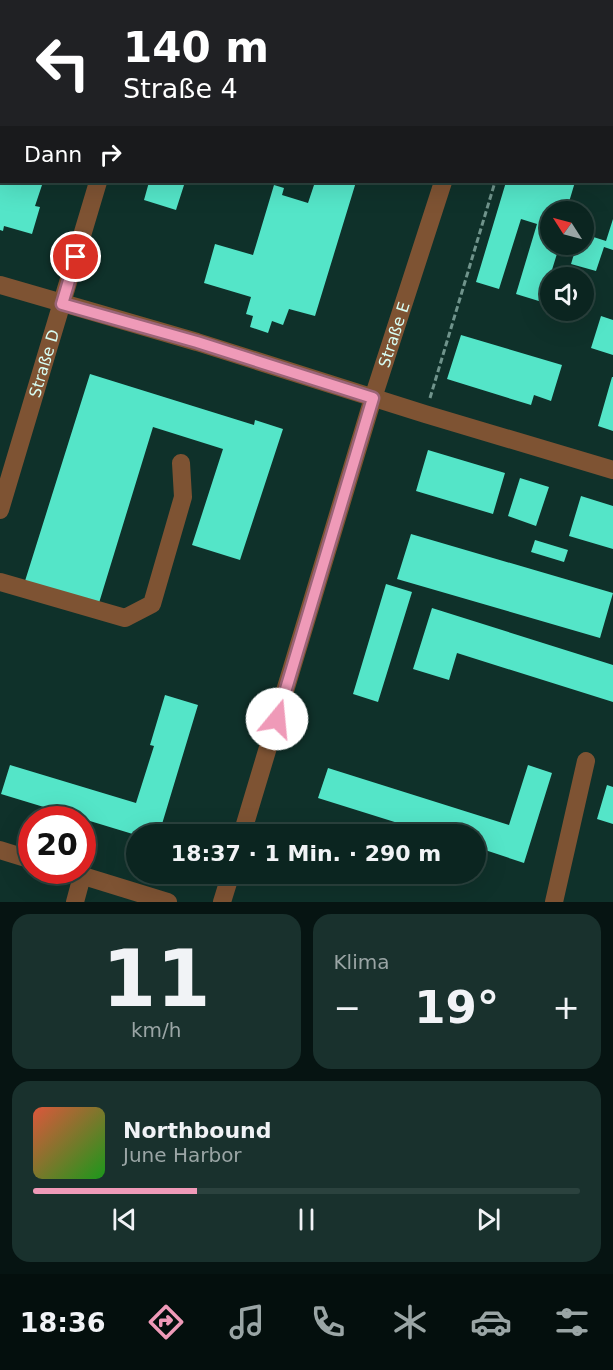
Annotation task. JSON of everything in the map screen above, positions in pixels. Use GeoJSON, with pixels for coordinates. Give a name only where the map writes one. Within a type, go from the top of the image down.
{"type":"FeatureCollection","features":[{"type":"Feature","properties":{"kind":"lane","name":"Straße D"},"geometry":{"type":"LineString","coordinates":[[0,510],[98,183]]}},
{"type":"Feature","properties":{"kind":"lane","name":"Straße E"},"geometry":{"type":"LineString","coordinates":[[245,824],[373,398],[443,183]]}},
{"type":"Feature","properties":{"kind":"lane"},"geometry":{"type":"LineString","coordinates":[[0,285],[197,342],[613,470]]}},
{"type":"Feature","properties":{"kind":"lane"},"geometry":{"type":"LineString","coordinates":[[0,582],[125,618],[152,604],[183,497],[181,463]]}},
{"type":"Feature","properties":{"kind":"lane"},"geometry":{"type":"LineString","coordinates":[[554,902],[586,761]]}},
{"type":"Feature","properties":{"kind":"lane"},"geometry":{"type":"LineString","coordinates":[[0,850],[18,856]]}},
{"type":"Feature","properties":{"kind":"lane"},"geometry":{"type":"LineString","coordinates":[[96,880],[168,902]]}},
{"type":"Feature","properties":{"kind":"lane"},"geometry":{"type":"LineString","coordinates":[[75,902],[80,884]]}},
{"type":"Feature","properties":{"kind":"lane"},"geometry":{"type":"LineString","coordinates":[[222,902],[228,884]]}},
{"type":"Feature","properties":{"kind":"path"},"geometry":{"type":"LineString","coordinates":[[425,414],[495,183]]}},
{"type":"Feature","properties":{"kind":"building"},"geometry":{"type":"Polygon","coordinates":[[[0,183],[43,183],[35,206],[40,207],[32,234],[4,226],[3,231],[0,230],[0,183]]]}},
{"type":"Feature","properties":{"kind":"building"},"geometry":{"type":"Polygon","coordinates":[[[149,183],[185,183],[176,210],[144,200],[149,183]]]}},
{"type":"Feature","properties":{"kind":"building"},"geometry":{"type":"Polygon","coordinates":[[[315,183],[356,183],[315,316],[289,309],[283,325],[272,321],[268,333],[250,327],[253,316],[246,314],[251,297],[204,283],[215,244],[253,255],[274,185],[284,188],[282,195],[308,203],[315,183]]]}},
{"type":"Feature","properties":{"kind":"building"},"geometry":{"type":"Polygon","coordinates":[[[506,183],[575,183],[569,201],[540,201],[540,255],[557,255],[553,267],[540,267],[540,301],[516,294],[537,224],[521,219],[499,289],[476,282],[506,183]]]}},
{"type":"Feature","properties":{"kind":"building"},"geometry":{"type":"Polygon","coordinates":[[[613,219],[613,250],[604,247],[596,271],[594,267],[571,264],[574,255],[594,255],[594,237],[606,241],[613,219]]]}},
{"type":"Feature","properties":{"kind":"building"},"geometry":{"type":"Polygon","coordinates":[[[601,316],[613,320],[613,355],[591,348],[601,316]]]}},
{"type":"Feature","properties":{"kind":"building"},"geometry":{"type":"Polygon","coordinates":[[[461,335],[562,365],[551,401],[534,395],[531,405],[447,379],[461,335]]]}},
{"type":"Feature","properties":{"kind":"building"},"geometry":{"type":"Polygon","coordinates":[[[90,374],[254,425],[255,420],[283,429],[240,560],[192,545],[223,449],[153,427],[99,603],[25,581],[90,374]]]}},
{"type":"Feature","properties":{"kind":"building"},"geometry":{"type":"Polygon","coordinates":[[[613,377],[613,431],[598,426],[613,377]]]}},
{"type":"Feature","properties":{"kind":"building"},"geometry":{"type":"Polygon","coordinates":[[[428,450],[505,473],[493,514],[416,491],[428,450]]]}},
{"type":"Feature","properties":{"kind":"building"},"geometry":{"type":"Polygon","coordinates":[[[520,478],[549,487],[536,526],[508,516],[520,478]]]}},
{"type":"Feature","properties":{"kind":"building"},"geometry":{"type":"Polygon","coordinates":[[[581,496],[613,506],[613,549],[569,536],[581,496]]]}},
{"type":"Feature","properties":{"kind":"building"},"geometry":{"type":"Polygon","coordinates":[[[411,534],[613,593],[600,638],[397,579],[411,534]]]}},
{"type":"Feature","properties":{"kind":"building"},"geometry":{"type":"Polygon","coordinates":[[[535,540],[568,550],[564,562],[531,552],[535,540]]]}},
{"type":"Feature","properties":{"kind":"building"},"geometry":{"type":"Polygon","coordinates":[[[386,584],[412,592],[378,702],[353,694],[386,584]]]}},
{"type":"Feature","properties":{"kind":"building"},"geometry":{"type":"Polygon","coordinates":[[[432,608],[613,665],[613,702],[457,653],[449,680],[413,669],[432,608]]]}},
{"type":"Feature","properties":{"kind":"building"},"geometry":{"type":"Polygon","coordinates":[[[165,695],[198,705],[162,824],[126,824],[126,832],[96,823],[96,806],[41,806],[1,794],[10,765],[136,803],[154,746],[150,745],[165,695]]]}},
{"type":"Feature","properties":{"kind":"building"},"geometry":{"type":"Polygon","coordinates":[[[528,765],[552,773],[524,863],[486,850],[486,824],[401,824],[318,798],[328,768],[509,825],[528,765]]]}},
{"type":"Feature","properties":{"kind":"building"},"geometry":{"type":"Polygon","coordinates":[[[607,785],[613,787],[613,824],[597,819],[607,785]]]}},
{"type":"Feature","properties":{"kind":"route"},"geometry":{"type":"LineString","coordinates":[[76,257],[62,304],[197,342],[373,398],[277,719]]}}]}
